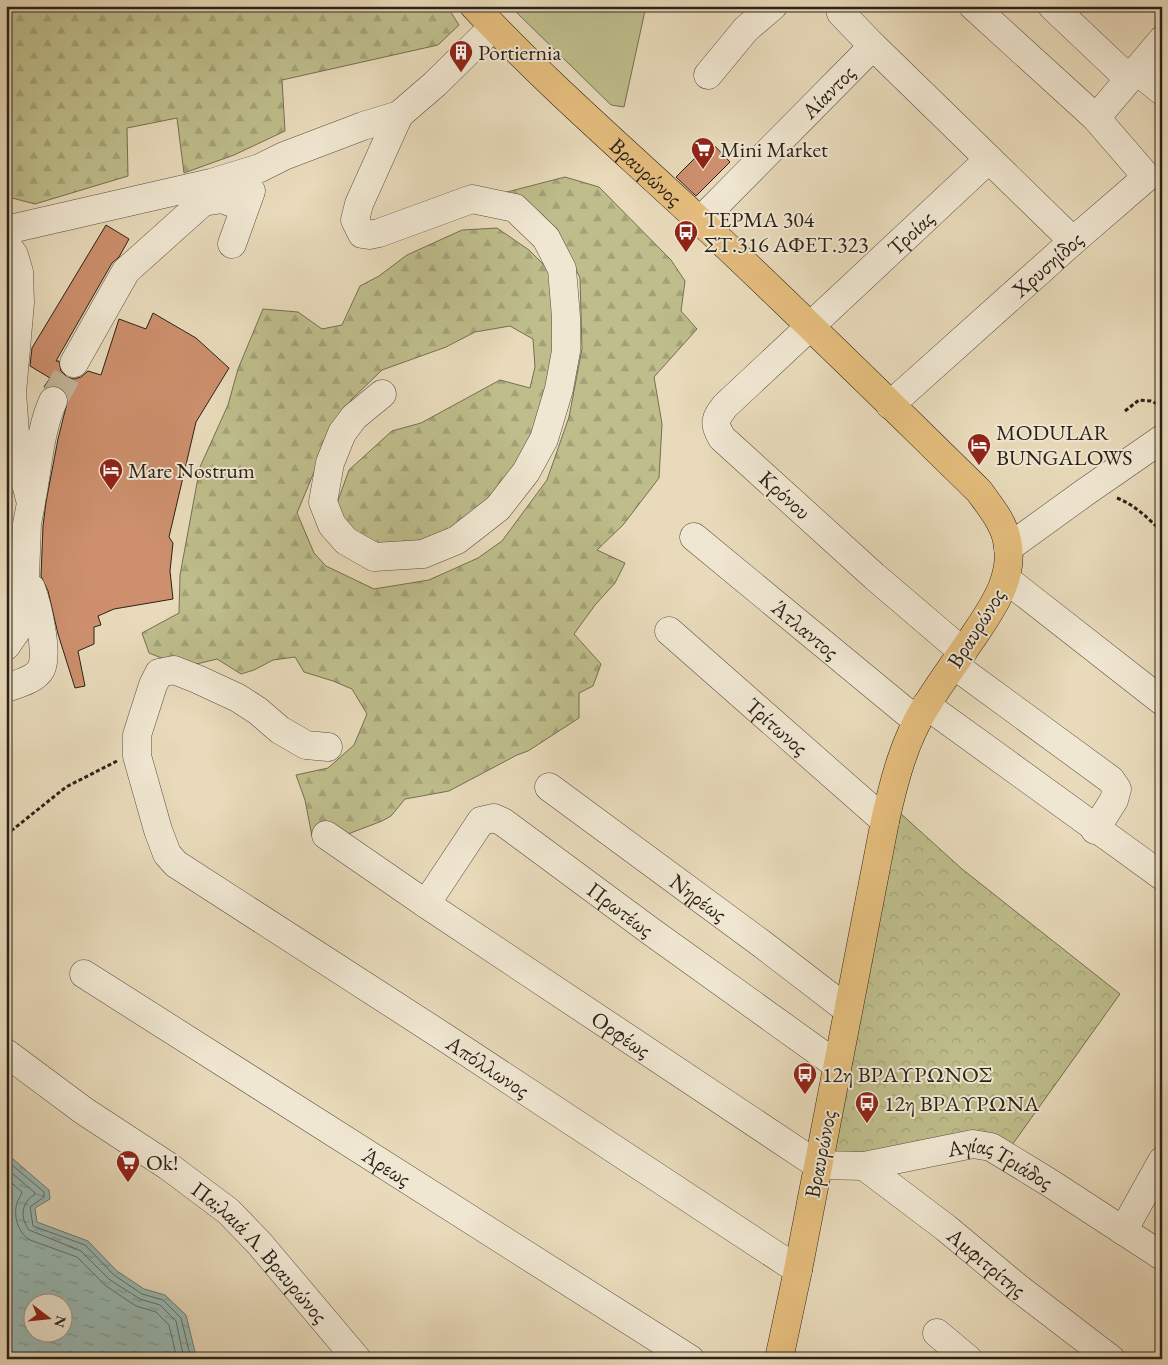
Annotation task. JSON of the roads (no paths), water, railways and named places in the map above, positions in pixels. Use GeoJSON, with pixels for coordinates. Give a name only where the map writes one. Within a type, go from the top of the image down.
{"type":"FeatureCollection","features":[{"type":"Feature","properties":{"kind":"main road","name":"Βραυρώνος"},"geometry":{"type":"LineString","coordinates":[[474,6],[493,27],[600,131],[700,222],[979,491],[996,514],[1006,536],[1008,568],[1006,579],[996,601],[922,713],[907,745],[896,776],[885,821],[779,1359]]}},
{"type":"Feature","properties":{"kind":"street"},"geometry":{"type":"LineString","coordinates":[[708,75],[746,29],[773,6]]}},
{"type":"Feature","properties":{"kind":"street"},"geometry":{"type":"LineString","coordinates":[[839,6],[841,13],[873,46],[1073,240]]}},
{"type":"Feature","properties":{"kind":"street","name":"Χρυσηίδος"},"geometry":{"type":"LineString","coordinates":[[890,404],[1073,240],[1154,185],[1096,118],[972,6]]}},
{"type":"Feature","properties":{"kind":"street"},"geometry":{"type":"LineString","coordinates":[[1052,6],[1132,75],[1162,91]]}},
{"type":"Feature","properties":{"kind":"street"},"geometry":{"type":"LineString","coordinates":[[6,230],[211,183],[260,168],[284,156],[363,126],[399,115],[435,84],[493,27]]}},
{"type":"Feature","properties":{"kind":"street"},"geometry":{"type":"LineString","coordinates":[[1096,118],[1162,40]]}},
{"type":"Feature","properties":{"kind":"street","name":"Αίαντος"},"geometry":{"type":"LineString","coordinates":[[700,222],[873,46]]}},
{"type":"Feature","properties":{"kind":"street"},"geometry":{"type":"LineString","coordinates":[[382,394],[354,417],[342,433],[330,463],[323,502],[332,525],[346,541],[374,557],[423,554],[458,540],[498,508],[526,472],[544,439],[559,390],[566,351],[566,317],[562,269],[546,238],[515,208],[472,199],[379,232],[369,235],[362,234],[355,220],[359,204],[399,115]]}},
{"type":"Feature","properties":{"kind":"street","name":"Τροίας"},"geometry":{"type":"LineString","coordinates":[[809,326],[989,160]]}},
{"type":"Feature","properties":{"kind":"street"},"geometry":{"type":"LineString","coordinates":[[232,244],[244,207],[260,168]]}},
{"type":"Feature","properties":{"kind":"street"},"geometry":{"type":"LineString","coordinates":[[74,363],[126,271],[203,202],[222,198],[244,207]]}},
{"type":"Feature","properties":{"kind":"street"},"geometry":{"type":"LineString","coordinates":[[6,242],[14,255],[19,272],[20,303],[12,393],[16,446],[31,503]]}},
{"type":"Feature","properties":{"kind":"street","name":"Κρόνου"},"geometry":{"type":"LineString","coordinates":[[809,326],[725,406],[716,417],[716,428],[722,438],[874,576],[958,658],[1111,780],[1116,789],[1114,800],[1095,830]]}},
{"type":"Feature","properties":{"kind":"street"},"geometry":{"type":"LineString","coordinates":[[6,646],[19,627],[24,606],[27,524],[47,414],[53,401]]}},
{"type":"Feature","properties":{"kind":"street"},"geometry":{"type":"LineString","coordinates":[[1008,548],[1162,440]]}},
{"type":"Feature","properties":{"kind":"street","name":"Άτλαντος"},"geometry":{"type":"LineString","coordinates":[[694,537],[922,713],[1162,876]]}},
{"type":"Feature","properties":{"kind":"street"},"geometry":{"type":"LineString","coordinates":[[6,688],[30,679],[40,670],[44,658],[37,604],[26,574]]}},
{"type":"Feature","properties":{"kind":"street"},"geometry":{"type":"LineString","coordinates":[[1006,579],[1162,701]]}},
{"type":"Feature","properties":{"kind":"street","name":"Τρίτωνος"},"geometry":{"type":"LineString","coordinates":[[668,630],[885,821]]}},
{"type":"Feature","properties":{"kind":"street","name":"Απόλλωνος"},"geometry":{"type":"LineString","coordinates":[[328,748],[306,745],[280,730],[258,711],[238,698],[197,679],[174,670],[159,674],[153,685],[137,735],[137,756],[158,830],[167,854],[176,864],[444,1037],[798,1270]]}},
{"type":"Feature","properties":{"kind":"street","name":"Νηρέως"},"geometry":{"type":"LineString","coordinates":[[548,788],[762,944],[848,1010]]}},
{"type":"Feature","properties":{"kind":"street","name":"Πρωτέως"},"geometry":{"type":"LineString","coordinates":[[426,904],[481,821],[494,818],[504,822],[649,930],[837,1065]]}},
{"type":"Feature","properties":{"kind":"street","name":"Ορφέως"},"geometry":{"type":"LineString","coordinates":[[326,835],[426,904],[818,1165]]}},
{"type":"Feature","properties":{"kind":"street","name":"Άρεως"},"geometry":{"type":"LineString","coordinates":[[84,974],[690,1359]]}},
{"type":"Feature","properties":{"kind":"street","name":"Πα;λαιά Λ. Βραυρώνος"},"geometry":{"type":"LineString","coordinates":[[6,1053],[84,1111],[168,1166],[228,1211],[259,1243],[357,1359]]}},
{"type":"Feature","properties":{"kind":"street","name":"Αγίας Τριάδος"},"geometry":{"type":"LineString","coordinates":[[818,1165],[864,1166],[973,1144],[991,1147],[1162,1256]]}},
{"type":"Feature","properties":{"kind":"street"},"geometry":{"type":"LineString","coordinates":[[1123,1231],[1162,1161]]}},
{"type":"Feature","properties":{"kind":"street","name":"Αμφιτρίτης"},"geometry":{"type":"LineString","coordinates":[[864,1166],[946,1228],[1017,1287],[1111,1359]]}},
{"type":"Feature","properties":{"kind":"street"},"geometry":{"type":"LineString","coordinates":[[937,1333],[968,1359]]}},
{"type":"Feature","properties":{"kind":"water"},"geometry":{"type":"Polygon","coordinates":[[[6,1153],[49,1190],[50,1199],[35,1208],[37,1222],[88,1241],[117,1271],[144,1289],[165,1295],[186,1315],[196,1356],[195,1359],[6,1359],[6,1153]]]}},
{"type":"Feature","properties":{"kind":"tunnel"},"geometry":{"type":"LineString","coordinates":[[53,401],[74,363]]}},
{"type":"Feature","properties":{"kind":"place","name":"Portiernia"},"geometry":{"type":"Point","coordinates":[461,73]}},
{"type":"Feature","properties":{"kind":"place","name":"Mini Market"},"geometry":{"type":"Point","coordinates":[703,170]}},
{"type":"Feature","properties":{"kind":"place","name":"ΤΕΡΜΑ 304 ΣΤ.316 ΑΦΕΤ.323"},"geometry":{"type":"Point","coordinates":[686,253]}},
{"type":"Feature","properties":{"kind":"place","name":"MODULAR BUNGALOWS"},"geometry":{"type":"Point","coordinates":[979,466]}},
{"type":"Feature","properties":{"kind":"place","name":"Mare Nostrum"},"geometry":{"type":"Point","coordinates":[111,491]}},
{"type":"Feature","properties":{"kind":"place","name":"12η ΒΡΑΥΡΩΝΟΣ"},"geometry":{"type":"Point","coordinates":[805,1095]}},
{"type":"Feature","properties":{"kind":"place","name":"12η ΒΡΑΥΡΩΝΑ"},"geometry":{"type":"Point","coordinates":[867,1124]}},
{"type":"Feature","properties":{"kind":"place","name":"Ok!"},"geometry":{"type":"Point","coordinates":[128,1183]}}]}
